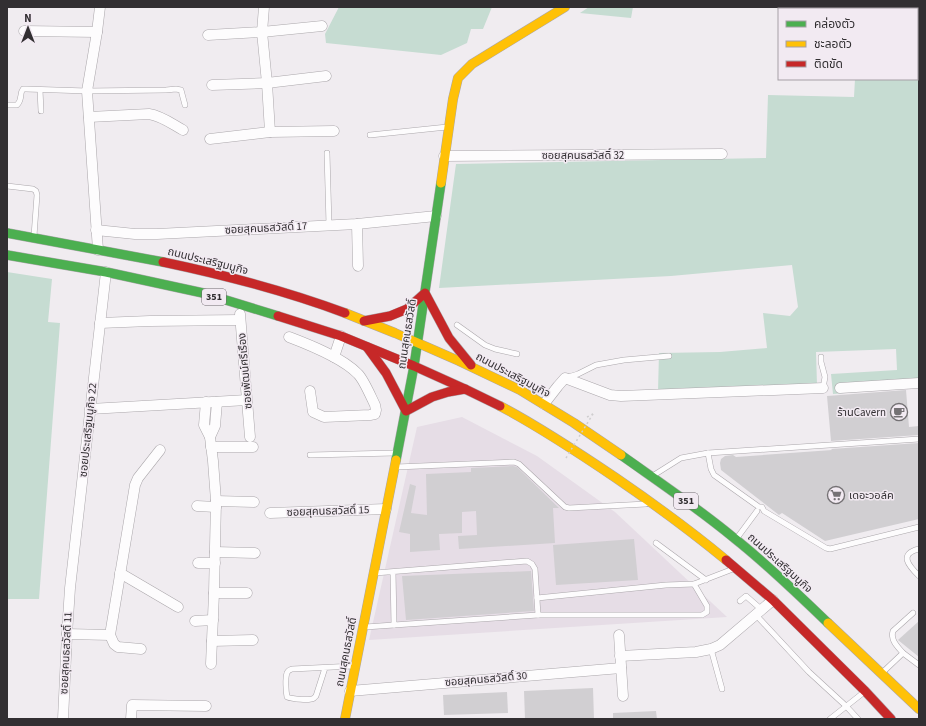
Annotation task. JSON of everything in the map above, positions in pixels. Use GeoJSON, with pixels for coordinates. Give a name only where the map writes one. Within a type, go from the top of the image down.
{"type":"FeatureCollection","features":[{"type":"Feature","properties":{"kind":"main road","name":"ถนนสุคนธสวัสดิ์"},"geometry":{"type":"LineString","coordinates":[[345,719],[414,366],[444,156],[453,99],[458,78],[472,64],[566,7]]}},
{"type":"Feature","properties":{"kind":"main road","name":"ถนนประเสริฐมนูกิจ"},"geometry":{"type":"LineString","coordinates":[[7,233],[178,265],[228,277],[318,315],[341,336],[465,389],[512,400],[544,404],[651,476],[735,539],[772,570],[919,709]]}},
{"type":"Feature","properties":{"kind":"main road","name":"ถนนประเสริฐมนูกิจ"},"geometry":{"type":"LineString","coordinates":[[7,255],[106,272],[203,293],[239,304],[364,321],[474,368],[512,400],[548,434],[653,504],[697,536],[736,568],[774,600],[891,719]]}},
{"type":"Feature","properties":{"kind":"main road"},"geometry":{"type":"LineString","coordinates":[[364,321],[390,316],[407,309],[425,293],[449,338],[474,368]]}},
{"type":"Feature","properties":{"kind":"main road"},"geometry":{"type":"LineString","coordinates":[[367,347],[386,373],[406,411],[432,397],[465,389]]}},
{"type":"Feature","properties":{"kind":"street"},"geometry":{"type":"LineString","coordinates":[[98,250],[87,91],[100,7]]}},
{"type":"Feature","properties":{"kind":"street"},"geometry":{"type":"LineString","coordinates":[[264,7],[262,32],[270,132]]}},
{"type":"Feature","properties":{"kind":"street"},"geometry":{"type":"LineString","coordinates":[[208,35],[262,32],[322,26]]}},
{"type":"Feature","properties":{"kind":"street"},"geometry":{"type":"LineString","coordinates":[[24,32],[97,32]]}},
{"type":"Feature","properties":{"kind":"street"},"geometry":{"type":"LineString","coordinates":[[212,85],[267,83],[326,76]]}},
{"type":"Feature","properties":{"kind":"street"},"geometry":{"type":"LineString","coordinates":[[89,117],[150,114],[155,115],[183,130]]}},
{"type":"Feature","properties":{"kind":"street"},"geometry":{"type":"LineString","coordinates":[[210,139],[270,132],[334,131]]}},
{"type":"Feature","properties":{"kind":"street","name":"ซอยสุคนธสวัสดิ์ 32"},"geometry":{"type":"LineString","coordinates":[[444,156],[722,154]]}},
{"type":"Feature","properties":{"kind":"street","name":"ซอยสุคนธสวัสดิ์ 17"},"geometry":{"type":"LineString","coordinates":[[96,230],[135,234],[157,234],[357,224],[436,216]]}},
{"type":"Feature","properties":{"kind":"street"},"geometry":{"type":"LineString","coordinates":[[357,224],[358,266]]}},
{"type":"Feature","properties":{"kind":"street","name":"ซอยประเสริฐมนูกิจ 22"},"geometry":{"type":"LineString","coordinates":[[70,588],[106,272]]}},
{"type":"Feature","properties":{"kind":"street","name":"ซอยพัฒน์ศรีเรือง"},"geometry":{"type":"LineString","coordinates":[[211,442],[252,442],[239,304]]}},
{"type":"Feature","properties":{"kind":"street"},"geometry":{"type":"LineString","coordinates":[[100,323],[240,320]]}},
{"type":"Feature","properties":{"kind":"street"},"geometry":{"type":"LineString","coordinates":[[334,357],[341,336]]}},
{"type":"Feature","properties":{"kind":"street"},"geometry":{"type":"LineString","coordinates":[[289,337],[334,357],[359,375],[375,404],[375,414],[324,417],[318,415],[313,412],[310,391]]}},
{"type":"Feature","properties":{"kind":"street"},"geometry":{"type":"LineString","coordinates":[[544,404],[565,378],[610,395],[621,396],[823,388]]}},
{"type":"Feature","properties":{"kind":"street"},"geometry":{"type":"LineString","coordinates":[[840,388],[919,383]]}},
{"type":"Feature","properties":{"kind":"street"},"geometry":{"type":"LineString","coordinates":[[90,409],[247,400]]}},
{"type":"Feature","properties":{"kind":"street"},"geometry":{"type":"LineString","coordinates":[[206,402],[204,425],[211,442],[214,461],[216,504],[211,664]]}},
{"type":"Feature","properties":{"kind":"street"},"geometry":{"type":"LineString","coordinates":[[211,442],[215,426],[217,402]]}},
{"type":"Feature","properties":{"kind":"street"},"geometry":{"type":"LineString","coordinates":[[141,649],[118,647],[114,644],[110,635],[135,485],[138,478],[160,450]]}},
{"type":"Feature","properties":{"kind":"street"},"geometry":{"type":"LineString","coordinates":[[197,506],[254,502]]}},
{"type":"Feature","properties":{"kind":"street","name":"ซอยสุคนธสวัสดิ์ 15"},"geometry":{"type":"LineString","coordinates":[[270,513],[386,509]]}},
{"type":"Feature","properties":{"kind":"street"},"geometry":{"type":"LineString","coordinates":[[215,552],[255,553]]}},
{"type":"Feature","properties":{"kind":"street"},"geometry":{"type":"LineString","coordinates":[[198,563],[215,563]]}},
{"type":"Feature","properties":{"kind":"street"},"geometry":{"type":"LineString","coordinates":[[120,573],[178,607]]}},
{"type":"Feature","properties":{"kind":"street","name":"ซอยสุคนธสวัสดิ์ 11"},"geometry":{"type":"LineString","coordinates":[[63,719],[70,588]]}},
{"type":"Feature","properties":{"kind":"street"},"geometry":{"type":"LineString","coordinates":[[214,593],[248,593]]}},
{"type":"Feature","properties":{"kind":"street"},"geometry":{"type":"LineString","coordinates":[[620,656],[696,652],[711,649],[720,645],[774,600]]}},
{"type":"Feature","properties":{"kind":"street"},"geometry":{"type":"LineString","coordinates":[[195,621],[213,620]]}},
{"type":"Feature","properties":{"kind":"street"},"geometry":{"type":"LineString","coordinates":[[67,634],[110,635]]}},
{"type":"Feature","properties":{"kind":"street"},"geometry":{"type":"LineString","coordinates":[[619,635],[622,696]]}},
{"type":"Feature","properties":{"kind":"street"},"geometry":{"type":"LineString","coordinates":[[212,640],[252,640]]}},
{"type":"Feature","properties":{"kind":"street","name":"ซอยสุคนธสวัสดิ์ 30"},"geometry":{"type":"LineString","coordinates":[[350,691],[621,668]]}},
{"type":"Feature","properties":{"kind":"street"},"geometry":{"type":"LineString","coordinates":[[131,719],[132,705],[206,706]]}},
{"type":"Feature","properties":{"kind":"lane"},"geometry":{"type":"LineString","coordinates":[[7,106],[20,102],[21,91],[23,90],[87,91],[176,89],[181,90],[185,105]]}},
{"type":"Feature","properties":{"kind":"lane"},"geometry":{"type":"LineString","coordinates":[[40,90],[41,111]]}},
{"type":"Feature","properties":{"kind":"lane"},"geometry":{"type":"LineString","coordinates":[[370,135],[449,127]]}},
{"type":"Feature","properties":{"kind":"lane"},"geometry":{"type":"LineString","coordinates":[[327,153],[329,225]]}},
{"type":"Feature","properties":{"kind":"lane"},"geometry":{"type":"LineString","coordinates":[[7,186],[33,189],[36,191],[34,238]]}},
{"type":"Feature","properties":{"kind":"lane"},"geometry":{"type":"LineString","coordinates":[[457,326],[484,345],[517,354]]}},
{"type":"Feature","properties":{"kind":"lane"},"geometry":{"type":"LineString","coordinates":[[565,378],[578,374],[596,365],[624,360],[669,356]]}},
{"type":"Feature","properties":{"kind":"lane"},"geometry":{"type":"LineString","coordinates":[[821,357],[825,377],[823,388]]}},
{"type":"Feature","properties":{"kind":"lane"},"geometry":{"type":"LineString","coordinates":[[651,476],[681,458],[708,453],[919,439]]}},
{"type":"Feature","properties":{"kind":"lane"},"geometry":{"type":"LineString","coordinates":[[310,455],[397,453]]}},
{"type":"Feature","properties":{"kind":"lane"},"geometry":{"type":"LineString","coordinates":[[708,453],[711,469],[714,475],[758,509]]}},
{"type":"Feature","properties":{"kind":"lane"},"geometry":{"type":"LineString","coordinates":[[395,467],[514,462],[519,464],[565,507],[577,508],[653,504]]}},
{"type":"Feature","properties":{"kind":"lane"},"geometry":{"type":"LineString","coordinates":[[735,539],[758,509],[762,507],[764,511],[830,549],[919,528]]}},
{"type":"Feature","properties":{"kind":"lane"},"geometry":{"type":"LineString","coordinates":[[656,543],[706,580]]}},
{"type":"Feature","properties":{"kind":"lane"},"geometry":{"type":"LineString","coordinates":[[919,549],[912,551],[907,557],[907,561],[910,567],[919,576]]}},
{"type":"Feature","properties":{"kind":"lane"},"geometry":{"type":"LineString","coordinates":[[374,573],[526,561],[532,564],[535,569],[538,615]]}},
{"type":"Feature","properties":{"kind":"lane"},"geometry":{"type":"LineString","coordinates":[[537,598],[666,585],[694,584],[736,568]]}},
{"type":"Feature","properties":{"kind":"lane"},"geometry":{"type":"LineString","coordinates":[[393,572],[394,625]]}},
{"type":"Feature","properties":{"kind":"lane"},"geometry":{"type":"LineString","coordinates":[[363,627],[538,615],[702,615],[707,612],[707,606],[694,584]]}},
{"type":"Feature","properties":{"kind":"lane"},"geometry":{"type":"LineString","coordinates":[[740,601],[746,596],[809,672],[858,719]]}},
{"type":"Feature","properties":{"kind":"lane"},"geometry":{"type":"LineString","coordinates":[[913,613],[893,631],[892,635],[894,642],[903,653],[919,665]]}},
{"type":"Feature","properties":{"kind":"lane"},"geometry":{"type":"LineString","coordinates":[[711,649],[722,689]]}},
{"type":"Feature","properties":{"kind":"lane"},"geometry":{"type":"LineString","coordinates":[[881,674],[903,653]]}},
{"type":"Feature","properties":{"kind":"lane"},"geometry":{"type":"LineString","coordinates":[[325,668],[314,698],[291,699],[287,697],[288,670],[355,666]]}},
{"type":"Feature","properties":{"kind":"lane"},"geometry":{"type":"LineString","coordinates":[[830,719],[865,691]]}},
{"type":"Feature","properties":{"kind":"path"},"geometry":{"type":"LineString","coordinates":[[566,458],[593,414]]}},
{"type":"Feature","properties":{"kind":"shaded area"},"geometry":{"type":"Polygon","coordinates":[[[462,417],[537,456],[615,512],[727,617],[369,640],[417,427],[462,417]]]}},
{"type":"Feature","properties":{"kind":"green space"},"geometry":{"type":"Polygon","coordinates":[[[339,7],[492,7],[483,29],[471,29],[467,43],[441,55],[326,43],[325,34],[339,7]]]}},
{"type":"Feature","properties":{"kind":"green space"},"geometry":{"type":"Polygon","coordinates":[[[589,7],[633,7],[631,18],[580,13],[589,7]]]}},
{"type":"Feature","properties":{"kind":"green space"},"geometry":{"type":"Polygon","coordinates":[[[919,45],[919,387],[833,394],[831,374],[897,370],[896,349],[816,352],[817,385],[658,391],[659,353],[720,352],[767,348],[763,313],[790,316],[798,307],[792,265],[671,276],[439,288],[456,164],[766,158],[768,95],[854,97],[855,80],[918,80],[919,45]]]}},
{"type":"Feature","properties":{"kind":"green space"},"geometry":{"type":"Polygon","coordinates":[[[7,272],[52,279],[48,322],[60,323],[39,599],[7,599],[7,272]]]}},
{"type":"Feature","properties":{"kind":"building"},"geometry":{"type":"Polygon","coordinates":[[[906,390],[909,427],[919,426],[919,435],[831,441],[827,396],[906,390]]]}},
{"type":"Feature","properties":{"kind":"building","name":"เดอะวอล์ค"},"geometry":{"type":"Polygon","coordinates":[[[919,443],[919,519],[825,541],[782,513],[779,515],[721,470],[720,463],[721,459],[725,456],[733,455],[736,457],[919,443]]]}},
{"type":"Feature","properties":{"kind":"building"},"geometry":{"type":"Polygon","coordinates":[[[517,467],[559,508],[553,508],[555,543],[459,549],[458,536],[477,535],[476,511],[462,512],[462,533],[439,534],[440,550],[410,552],[410,534],[399,532],[410,484],[416,486],[411,513],[427,515],[426,474],[471,472],[471,468],[517,467]]]}},
{"type":"Feature","properties":{"kind":"building"},"geometry":{"type":"Polygon","coordinates":[[[634,539],[638,580],[556,585],[553,545],[634,539]]]}},
{"type":"Feature","properties":{"kind":"building"},"geometry":{"type":"Polygon","coordinates":[[[531,571],[534,611],[406,620],[402,576],[531,571]]]}},
{"type":"Feature","properties":{"kind":"building"},"geometry":{"type":"Polygon","coordinates":[[[919,621],[919,657],[898,640],[919,621]]]}},
{"type":"Feature","properties":{"kind":"building"},"geometry":{"type":"Polygon","coordinates":[[[593,688],[594,719],[525,719],[524,691],[593,688]]]}},
{"type":"Feature","properties":{"kind":"building"},"geometry":{"type":"Polygon","coordinates":[[[507,692],[508,713],[444,715],[443,695],[507,692]]]}},
{"type":"Feature","properties":{"kind":"building"},"geometry":{"type":"Polygon","coordinates":[[[656,711],[657,719],[613,719],[613,713],[656,711]]]}},
{"type":"Feature","properties":{"kind":"traffic: fast"},"geometry":{"type":"LineString","coordinates":[[396,460],[414,366],[441,183]]}},
{"type":"Feature","properties":{"kind":"traffic: fast"},"geometry":{"type":"LineString","coordinates":[[7,233],[163,262]]}},
{"type":"Feature","properties":{"kind":"traffic: fast"},"geometry":{"type":"LineString","coordinates":[[7,255],[106,272],[203,293],[278,316]]}},
{"type":"Feature","properties":{"kind":"traffic: fast"},"geometry":{"type":"LineString","coordinates":[[621,455],[692,506],[746,548],[782,579],[828,623]]}},
{"type":"Feature","properties":{"kind":"traffic: slow"},"geometry":{"type":"LineString","coordinates":[[441,183],[453,99],[458,78],[472,64],[565,7]]}},
{"type":"Feature","properties":{"kind":"traffic: slow"},"geometry":{"type":"LineString","coordinates":[[345,313],[459,361],[520,390],[574,423],[621,455]]}},
{"type":"Feature","properties":{"kind":"traffic: slow"},"geometry":{"type":"LineString","coordinates":[[500,406],[545,431],[616,478],[672,518],[726,560]]}},
{"type":"Feature","properties":{"kind":"traffic: slow"},"geometry":{"type":"LineString","coordinates":[[345,719],[396,460]]}},
{"type":"Feature","properties":{"kind":"traffic: slow"},"geometry":{"type":"LineString","coordinates":[[828,623],[919,709]]}},
{"type":"Feature","properties":{"kind":"traffic: jam"},"geometry":{"type":"LineString","coordinates":[[163,262],[255,284],[345,313]]}},
{"type":"Feature","properties":{"kind":"traffic: jam"},"geometry":{"type":"LineString","coordinates":[[364,321],[390,316],[407,309],[425,293],[449,338],[471,365]]}},
{"type":"Feature","properties":{"kind":"traffic: jam"},"geometry":{"type":"LineString","coordinates":[[278,316],[341,336],[414,366],[500,406]]}},
{"type":"Feature","properties":{"kind":"traffic: jam"},"geometry":{"type":"LineString","coordinates":[[367,347],[386,373],[406,411],[432,397],[465,389]]}},
{"type":"Feature","properties":{"kind":"traffic: jam"},"geometry":{"type":"LineString","coordinates":[[726,560],[773,600],[865,691],[891,719]]}},
{"type":"Feature","properties":{"kind":"place","name":"ร้านCavern"},"geometry":{"type":"Point","coordinates":[899,412]}},
{"type":"Feature","properties":{"kind":"place","name":"เดอะวอล์ค"},"geometry":{"type":"Point","coordinates":[836,495]}}]}
